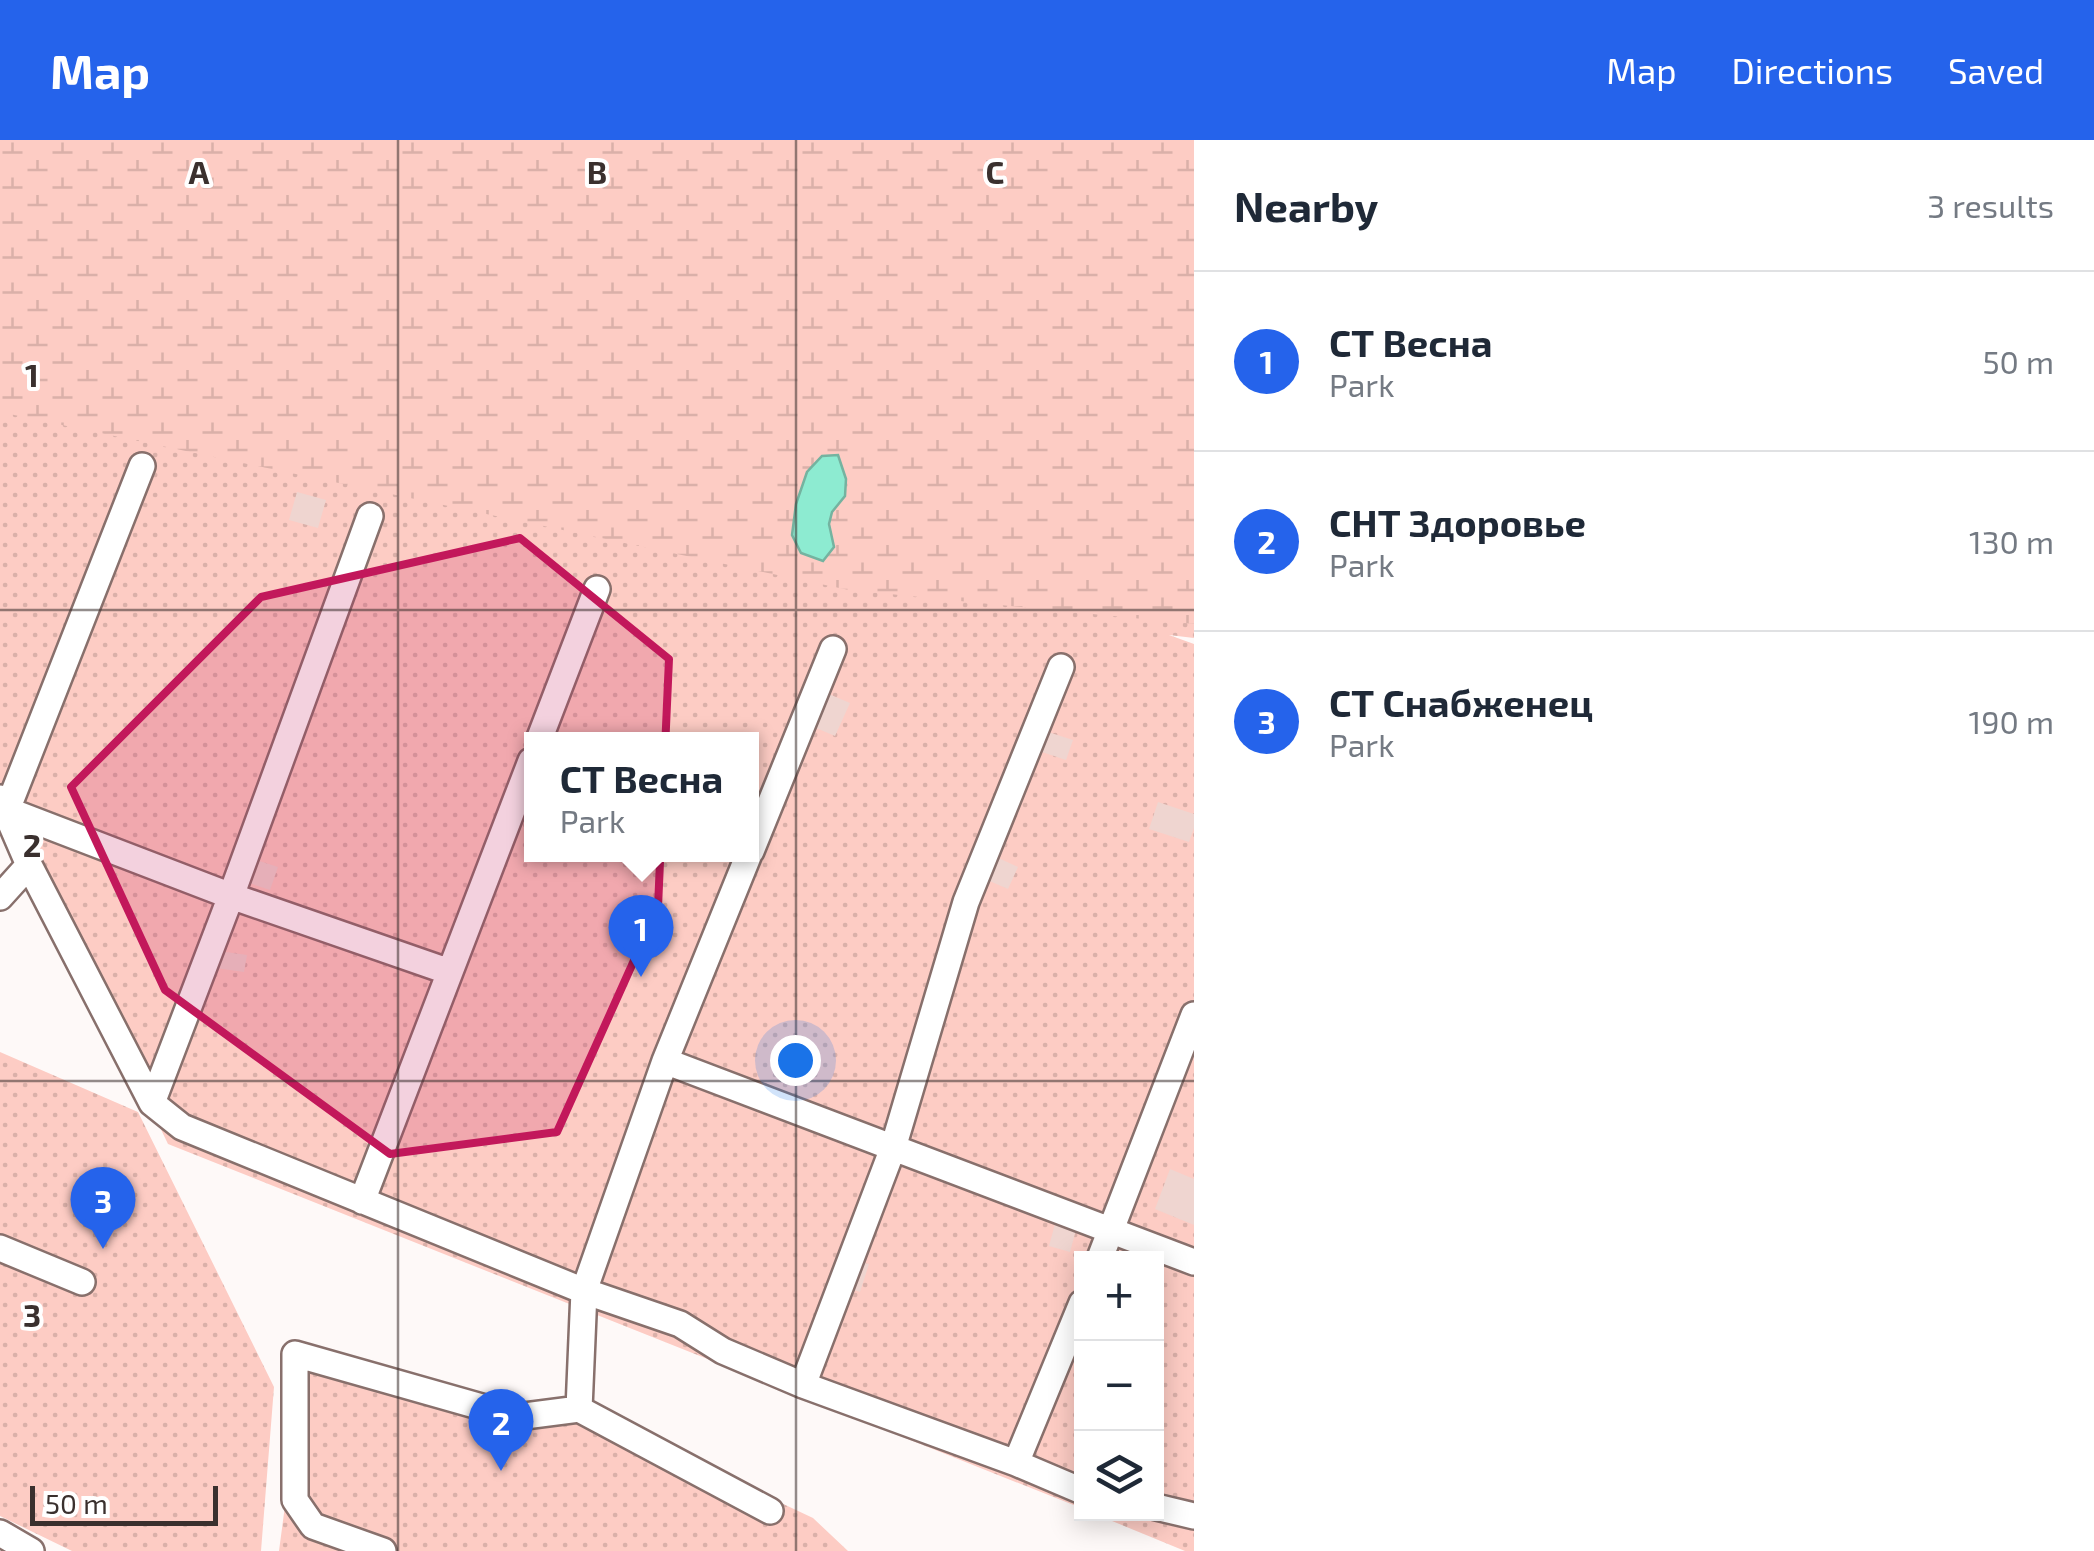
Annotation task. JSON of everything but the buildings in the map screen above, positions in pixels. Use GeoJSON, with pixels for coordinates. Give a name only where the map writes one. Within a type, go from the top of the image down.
{"type":"FeatureCollection","features":[{"type":"Feature","properties":{"kind":"street"},"geometry":{"type":"LineString","coordinates":[[142,466],[3,804],[29,865],[152,1103],[182,1127],[584,1291],[680,1324],[724,1351],[803,1385],[1074,1488]]}},
{"type":"Feature","properties":{"kind":"street"},"geometry":{"type":"LineString","coordinates":[[152,1103],[370,516]]}},
{"type":"Feature","properties":{"kind":"street"},"geometry":{"type":"LineString","coordinates":[[542,732],[597,590]]}},
{"type":"Feature","properties":{"kind":"street"},"geometry":{"type":"LineString","coordinates":[[759,830],[833,650]]}},
{"type":"Feature","properties":{"kind":"street"},"geometry":{"type":"LineString","coordinates":[[803,1385],[893,1148],[966,902],[1061,667]]}},
{"type":"Feature","properties":{"kind":"street"},"geometry":{"type":"LineString","coordinates":[[362,1201],[524,779]]}},
{"type":"Feature","properties":{"kind":"street"},"geometry":{"type":"LineString","coordinates":[[3,804],[231,896],[450,972]]}},
{"type":"Feature","properties":{"kind":"street"},"geometry":{"type":"LineString","coordinates":[[579,1409],[584,1291],[665,1061],[746,862]]}},
{"type":"Feature","properties":{"kind":"street"},"geometry":{"type":"LineString","coordinates":[[0,896],[29,865]]}},
{"type":"Feature","properties":{"kind":"street"},"geometry":{"type":"LineString","coordinates":[[1103,1251],[1194,1014]]}},
{"type":"Feature","properties":{"kind":"street"},"geometry":{"type":"LineString","coordinates":[[665,1061],[1194,1262]]}},
{"type":"Feature","properties":{"kind":"street"},"geometry":{"type":"LineString","coordinates":[[0,1248],[82,1282]]}},
{"type":"Feature","properties":{"kind":"street"},"geometry":{"type":"LineString","coordinates":[[1016,1463],[1074,1322]]}},
{"type":"Feature","properties":{"kind":"street"},"geometry":{"type":"LineString","coordinates":[[383,1551],[313,1526],[295,1500],[295,1354],[517,1418],[579,1409],[770,1511]]}},
{"type":"Feature","properties":{"kind":"street"},"geometry":{"type":"LineString","coordinates":[[1164,1510],[1194,1516]]}},
{"type":"Feature","properties":{"kind":"street"},"geometry":{"type":"LineString","coordinates":[[0,1533],[32,1551]]}},
{"type":"Feature","properties":{"kind":"highlighted area"},"geometry":{"type":"Polygon","coordinates":[[[520,538],[669,659],[658,907],[557,1132],[390,1154],[165,990],[71,787],[261,597],[520,538]]]}},
{"type":"Feature","properties":{"kind":"green space"},"geometry":{"type":"Polygon","coordinates":[[[0,140],[1194,140],[1194,638],[1169,635],[1194,644],[1194,1551],[1185,1551],[1112,1521],[1164,1521],[1164,1251],[1074,1251],[1074,1505],[168,1144],[0,796],[0,140]]]}},
{"type":"Feature","properties":{"kind":"green space"},"geometry":{"type":"Polygon","coordinates":[[[0,140],[1194,140],[1194,624],[849,590],[0,412],[0,140]]]}},
{"type":"Feature","properties":{"kind":"green space"},"geometry":{"type":"Polygon","coordinates":[[[0,1052],[138,1112],[274,1387],[261,1551],[72,1551],[0,1516],[0,1052]]]}},
{"type":"Feature","properties":{"kind":"green space"},"geometry":{"type":"Polygon","coordinates":[[[304,1362],[612,1423],[813,1518],[848,1551],[279,1551],[304,1362]]]}},
{"type":"Feature","properties":{"kind":"shaded area"},"geometry":{"type":"Polygon","coordinates":[[[838,455],[846,479],[845,496],[832,512],[829,524],[834,547],[823,561],[801,553],[792,535],[796,504],[807,472],[822,456],[838,455]]]}},
{"type":"Feature","properties":{"kind":"place","name":"СТ Весна"},"geometry":{"type":"Point","coordinates":[641,977]}},
{"type":"Feature","properties":{"kind":"place","name":"СТ Снабженец"},"geometry":{"type":"Point","coordinates":[103,1249]}},
{"type":"Feature","properties":{"kind":"place","name":"СНТ Здоровье"},"geometry":{"type":"Point","coordinates":[501,1471]}}]}
